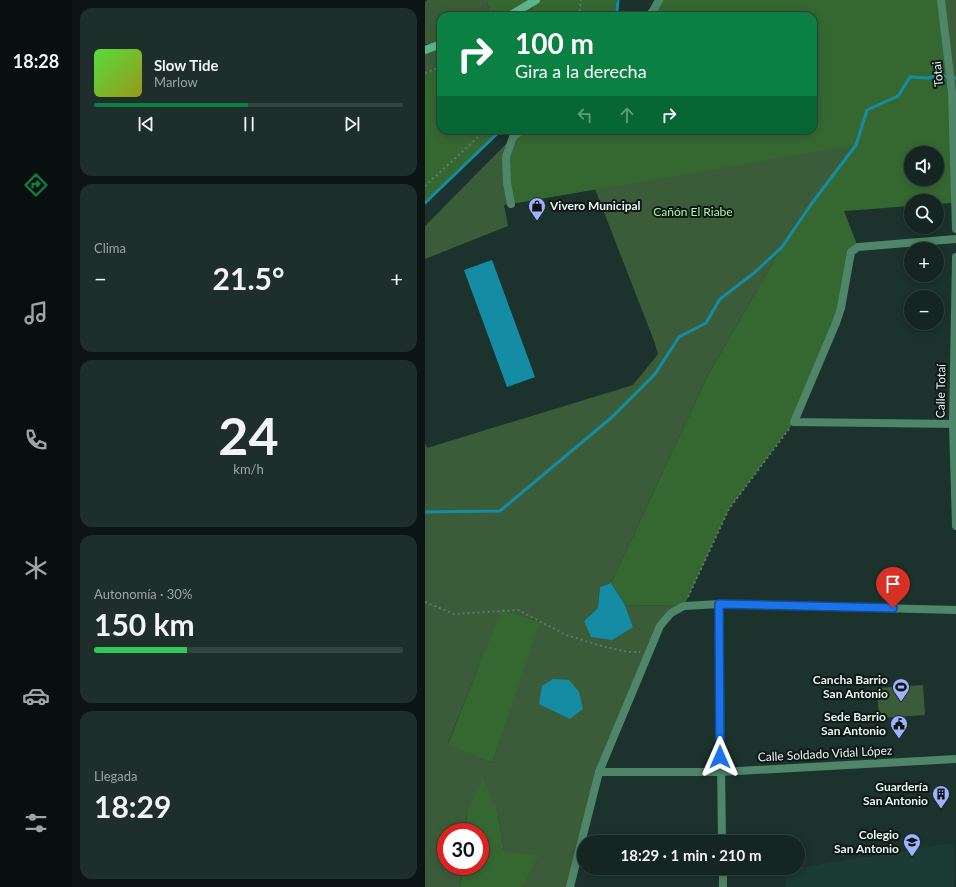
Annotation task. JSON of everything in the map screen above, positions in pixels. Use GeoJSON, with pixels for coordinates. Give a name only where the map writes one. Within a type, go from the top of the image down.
{"type":"FeatureCollection","features":[{"type":"Feature","properties":{"kind":"main road"},"geometry":{"type":"LineString","coordinates":[[516,12],[536,0]]}},
{"type":"Feature","properties":{"kind":"main road"},"geometry":{"type":"LineString","coordinates":[[425,50],[437,46]]}},
{"type":"Feature","properties":{"kind":"street"},"geometry":{"type":"LineString","coordinates":[[652,12],[659,0]]}},
{"type":"Feature","properties":{"kind":"street","name":"Totai"},"geometry":{"type":"LineString","coordinates":[[941,0],[952,92],[956,228]]}},
{"type":"Feature","properties":{"kind":"street"},"geometry":{"type":"LineString","coordinates":[[511,204],[507,183],[506,157],[513,137],[516,134]]}},
{"type":"Feature","properties":{"kind":"street"},"geometry":{"type":"LineString","coordinates":[[954,424],[795,422],[841,308],[851,252],[858,247],[956,239]]}},
{"type":"Feature","properties":{"kind":"street","name":"Calle Totaí"},"geometry":{"type":"LineString","coordinates":[[956,256],[954,424],[956,526]]}},
{"type":"Feature","properties":{"kind":"street"},"geometry":{"type":"LineString","coordinates":[[719,604],[722,835]]}},
{"type":"Feature","properties":{"kind":"street"},"geometry":{"type":"LineString","coordinates":[[570,887],[599,772],[660,626],[671,613],[684,606],[719,604],[956,610]]}},
{"type":"Feature","properties":{"kind":"street","name":"Calle Soldado Vidal López"},"geometry":{"type":"LineString","coordinates":[[599,772],[720,772],[956,759]]}},
{"type":"Feature","properties":{"kind":"street"},"geometry":{"type":"LineString","coordinates":[[723,875],[723,887]]}},
{"type":"Feature","properties":{"kind":"path"},"geometry":{"type":"LineString","coordinates":[[580,12],[581,0]]}},
{"type":"Feature","properties":{"kind":"path"},"geometry":{"type":"LineString","coordinates":[[425,73],[437,68]]}},
{"type":"Feature","properties":{"kind":"path"},"geometry":{"type":"LineString","coordinates":[[425,186],[480,134]]}},
{"type":"Feature","properties":{"kind":"path"},"geometry":{"type":"LineString","coordinates":[[684,606],[729,509],[795,422]]}},
{"type":"Feature","properties":{"kind":"path"},"geometry":{"type":"LineString","coordinates":[[425,602],[454,614],[518,610],[566,635],[627,652],[650,652]]}},
{"type":"Feature","properties":{"kind":"shaded area","name":"Colegio San Antonio"},"geometry":{"type":"Polygon","coordinates":[[[953,843],[954,887],[786,887],[786,875],[805,875],[805,867],[953,843]]]}},
{"type":"Feature","properties":{"kind":"green space"},"geometry":{"type":"Polygon","coordinates":[[[427,0],[487,0],[489,12],[437,12],[437,44],[425,44],[425,2],[427,0]]]}},
{"type":"Feature","properties":{"kind":"green space"},"geometry":{"type":"Polygon","coordinates":[[[487,0],[616,0],[617,12],[532,12],[534,2],[516,12],[489,12],[487,0]]]}},
{"type":"Feature","properties":{"kind":"green space"},"geometry":{"type":"Polygon","coordinates":[[[659,0],[941,0],[948,52],[938,75],[952,92],[955,203],[944,204],[944,194],[904,194],[904,207],[844,211],[858,247],[851,252],[841,308],[794,422],[729,509],[684,606],[625,605],[611,583],[707,377],[788,236],[856,145],[511,204],[506,157],[519,134],[817,134],[817,12],[651,12],[659,0]]]}},
{"type":"Feature","properties":{"kind":"green space","name":"Cañón El Riabe"},"geometry":{"type":"Polygon","coordinates":[[[739,0],[956,0],[956,174],[944,161],[944,146],[904,146],[904,181],[860,190],[788,236],[707,377],[611,583],[600,587],[598,608],[584,621],[633,627],[625,605],[684,606],[660,626],[599,772],[583,835],[577,835],[577,859],[570,887],[522,887],[524,883],[504,851],[498,814],[467,812],[466,823],[437,823],[437,875],[462,875],[460,887],[425,887],[425,443],[427,448],[633,385],[658,354],[595,189],[504,205],[508,226],[425,259],[425,226],[513,137],[642,134],[817,134],[817,12],[794,12],[739,0]],[[501,610],[448,743],[492,763],[539,621],[501,610]]]}},
{"type":"Feature","properties":{"kind":"green space"},"geometry":{"type":"Polygon","coordinates":[[[534,1],[532,12],[516,12],[534,1]]]}},
{"type":"Feature","properties":{"kind":"green space"},"geometry":{"type":"Polygon","coordinates":[[[437,44],[437,68],[425,73],[425,50],[437,44]]]}},
{"type":"Feature","properties":{"kind":"green space"},"geometry":{"type":"Polygon","coordinates":[[[437,68],[437,134],[497,134],[425,203],[425,73],[437,68]]]}},
{"type":"Feature","properties":{"kind":"green space"},"geometry":{"type":"Polygon","coordinates":[[[501,609],[540,622],[492,763],[448,744],[501,609]]]}},
{"type":"Feature","properties":{"kind":"green space","name":"Cancha Barrio San Antonio"},"geometry":{"type":"Polygon","coordinates":[[[923,685],[925,715],[879,718],[877,688],[923,685]]]}},
{"type":"Feature","properties":{"kind":"green space"},"geometry":{"type":"Polygon","coordinates":[[[483,779],[498,814],[504,851],[538,856],[522,887],[460,887],[462,875],[489,875],[489,823],[466,823],[467,812],[483,779]]]}},
{"type":"Feature","properties":{"kind":"water"},"geometry":{"type":"Polygon","coordinates":[[[492,260],[535,377],[507,387],[464,270],[492,260]]]}},
{"type":"Feature","properties":{"kind":"water"},"geometry":{"type":"Polygon","coordinates":[[[611,583],[625,605],[633,627],[612,640],[591,637],[584,621],[598,608],[600,587],[611,583]]]}},
{"type":"Feature","properties":{"kind":"water"},"geometry":{"type":"Polygon","coordinates":[[[553,679],[569,680],[579,692],[583,709],[570,719],[539,704],[542,686],[553,679]]]}},
{"type":"Feature","properties":{"kind":"waterway"},"geometry":{"type":"LineString","coordinates":[[617,12],[618,0]]}},
{"type":"Feature","properties":{"kind":"waterway"},"geometry":{"type":"LineString","coordinates":[[425,512],[500,511],[611,418],[655,374],[679,337],[706,323],[720,299],[754,273],[782,247],[812,203],[856,145],[867,110],[898,96],[910,77],[929,78],[938,75],[956,78]]}},
{"type":"Feature","properties":{"kind":"waterway"},"geometry":{"type":"LineString","coordinates":[[425,203],[497,134]]}},
{"type":"Feature","properties":{"kind":"place","name":"Vivero Municipal"},"geometry":{"type":"Point","coordinates":[537,221]}},
{"type":"Feature","properties":{"kind":"place","name":"Cancha Barrio San Antonio"},"geometry":{"type":"Point","coordinates":[901,702]}},
{"type":"Feature","properties":{"kind":"place","name":"Sede Barrio San Antonio"},"geometry":{"type":"Point","coordinates":[899,739]}},
{"type":"Feature","properties":{"kind":"place","name":"Guardería San Antonio"},"geometry":{"type":"Point","coordinates":[941,809]}},
{"type":"Feature","properties":{"kind":"place","name":"Colegio San Antonio"},"geometry":{"type":"Point","coordinates":[912,857]}},
{"type":"Feature","properties":{"kind":"route"},"geometry":{"type":"LineString","coordinates":[[720,757],[719,604],[893,608]]}}]}
